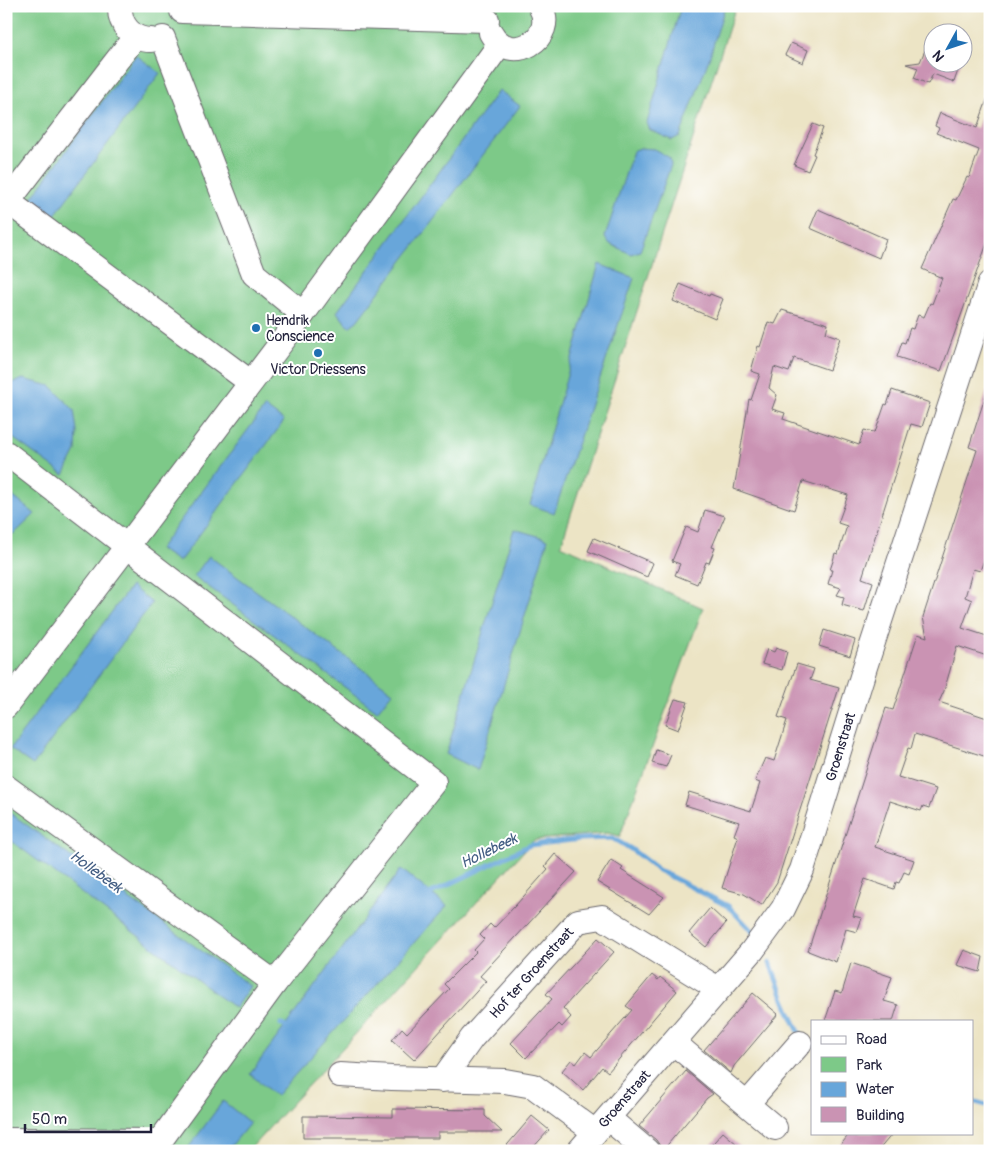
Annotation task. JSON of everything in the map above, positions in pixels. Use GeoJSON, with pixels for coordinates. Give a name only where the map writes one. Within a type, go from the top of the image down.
{"type":"FeatureCollection","features":[{"type":"Feature","properties":{"kind":"street"},"geometry":{"type":"LineString","coordinates":[[120,6],[120,17],[123,25],[135,36],[145,40],[164,38],[176,27],[182,9],[489,13],[489,30],[494,39],[500,44],[516,49],[526,47],[540,35],[544,26],[544,16],[540,6]]}},
{"type":"Feature","properties":{"kind":"street"},"geometry":{"type":"LineString","coordinates":[[135,36],[7,202],[250,382]]}},
{"type":"Feature","properties":{"kind":"street"},"geometry":{"type":"LineString","coordinates":[[164,38],[254,274],[302,314]]}},
{"type":"Feature","properties":{"kind":"street"},"geometry":{"type":"LineString","coordinates":[[6,706],[128,547],[302,314],[500,44]]}},
{"type":"Feature","properties":{"kind":"street","name":"Groenstraat"},"geometry":{"type":"LineString","coordinates":[[579,1151],[752,951],[783,909],[802,870],[865,667],[990,283]]}},
{"type":"Feature","properties":{"kind":"street"},"geometry":{"type":"LineString","coordinates":[[6,453],[434,782],[275,983],[160,1141],[6,1140]]}},
{"type":"Feature","properties":{"kind":"street"},"geometry":{"type":"LineString","coordinates":[[6,787],[275,983]]}},
{"type":"Feature","properties":{"kind":"street","name":"Hof ter Groenstraat"},"geometry":{"type":"LineString","coordinates":[[442,1080],[472,1038],[578,921],[602,916],[718,989]]}},
{"type":"Feature","properties":{"kind":"street"},"geometry":{"type":"LineString","coordinates":[[674,1043],[775,1128]]}},
{"type":"Feature","properties":{"kind":"street"},"geometry":{"type":"LineString","coordinates":[[747,1104],[800,1043]]}},
{"type":"Feature","properties":{"kind":"street"},"geometry":{"type":"LineString","coordinates":[[340,1075],[505,1081],[532,1086],[648,1151]]}},
{"type":"Feature","properties":{"kind":"green space"},"geometry":{"type":"Polygon","coordinates":[[[6,6],[736,6],[561,545],[703,608],[620,836],[607,833],[534,840],[248,1151],[6,1151],[6,6]]]}},
{"type":"Feature","properties":{"kind":"water"},"geometry":{"type":"Polygon","coordinates":[[[681,6],[725,6],[709,59],[680,136],[672,140],[650,130],[647,123],[681,6]]]}},
{"type":"Feature","properties":{"kind":"water"},"geometry":{"type":"Polygon","coordinates":[[[136,55],[160,73],[54,216],[31,199],[136,55]]]}},
{"type":"Feature","properties":{"kind":"water"},"geometry":{"type":"Polygon","coordinates":[[[499,90],[520,106],[357,321],[349,327],[337,312],[499,90]]]}},
{"type":"Feature","properties":{"kind":"water"},"geometry":{"type":"Polygon","coordinates":[[[640,148],[654,149],[670,158],[671,165],[640,251],[631,254],[610,244],[605,237],[633,151],[640,148]]]}},
{"type":"Feature","properties":{"kind":"water"},"geometry":{"type":"Polygon","coordinates":[[[599,264],[634,278],[554,513],[530,505],[599,264]]]}},
{"type":"Feature","properties":{"kind":"water"},"geometry":{"type":"Polygon","coordinates":[[[23,379],[51,386],[74,410],[77,431],[76,451],[64,475],[6,433],[6,385],[23,379]]]}},
{"type":"Feature","properties":{"kind":"water"},"geometry":{"type":"Polygon","coordinates":[[[265,407],[284,421],[179,562],[159,549],[265,407]]]}},
{"type":"Feature","properties":{"kind":"water"},"geometry":{"type":"Polygon","coordinates":[[[6,491],[35,514],[15,533],[6,536],[6,491]]]}},
{"type":"Feature","properties":{"kind":"water"},"geometry":{"type":"Polygon","coordinates":[[[514,529],[548,539],[478,770],[446,754],[514,529]]]}},
{"type":"Feature","properties":{"kind":"water"},"geometry":{"type":"Polygon","coordinates":[[[209,556],[393,692],[377,711],[194,576],[209,556]]]}},
{"type":"Feature","properties":{"kind":"water"},"geometry":{"type":"Polygon","coordinates":[[[131,586],[152,603],[33,765],[10,749],[131,586]]]}},
{"type":"Feature","properties":{"kind":"water"},"geometry":{"type":"Polygon","coordinates":[[[6,810],[250,986],[235,1008],[6,837],[6,810]]]}},
{"type":"Feature","properties":{"kind":"water"},"geometry":{"type":"Polygon","coordinates":[[[401,869],[447,906],[276,1096],[250,1074],[401,869]]]}},
{"type":"Feature","properties":{"kind":"water"},"geometry":{"type":"Polygon","coordinates":[[[223,1101],[250,1123],[227,1151],[186,1151],[223,1101]]]}},
{"type":"Feature","properties":{"kind":"building"},"geometry":{"type":"Polygon","coordinates":[[[791,43],[808,50],[803,63],[785,55],[791,43]]]}},
{"type":"Feature","properties":{"kind":"building"},"geometry":{"type":"Polygon","coordinates":[[[924,52],[924,72],[958,72],[954,82],[933,74],[928,84],[914,78],[918,68],[906,64],[920,62],[924,52]]]}},
{"type":"Feature","properties":{"kind":"building"},"geometry":{"type":"Polygon","coordinates":[[[988,97],[990,97],[990,235],[941,371],[897,357],[902,342],[905,343],[910,328],[913,329],[918,315],[924,317],[930,303],[932,304],[942,278],[922,269],[953,199],[956,200],[967,177],[969,178],[979,150],[936,133],[939,128],[935,126],[940,113],[977,128],[988,97]]]}},
{"type":"Feature","properties":{"kind":"building"},"geometry":{"type":"Polygon","coordinates":[[[813,124],[823,128],[808,171],[794,165],[813,124]]]}},
{"type":"Feature","properties":{"kind":"building"},"geometry":{"type":"Polygon","coordinates":[[[818,209],[886,239],[879,258],[810,228],[818,209]]]}},
{"type":"Feature","properties":{"kind":"building"},"geometry":{"type":"Polygon","coordinates":[[[680,284],[709,296],[710,294],[723,299],[715,319],[673,301],[680,284]]]}},
{"type":"Feature","properties":{"kind":"building"},"geometry":{"type":"Polygon","coordinates":[[[782,310],[828,324],[826,333],[840,338],[829,370],[794,358],[789,372],[774,367],[769,388],[777,395],[772,409],[785,413],[783,419],[859,445],[864,430],[874,432],[876,430],[892,390],[930,403],[922,427],[911,424],[862,578],[873,582],[864,611],[842,605],[844,597],[837,595],[841,588],[828,584],[835,553],[838,554],[847,526],[838,523],[848,495],[803,481],[794,510],[734,489],[749,399],[751,400],[760,374],[751,371],[758,346],[760,347],[768,322],[775,324],[782,310]]]}},
{"type":"Feature","properties":{"kind":"building"},"geometry":{"type":"Polygon","coordinates":[[[987,391],[990,391],[990,543],[980,571],[973,569],[965,597],[972,600],[962,628],[990,637],[990,657],[957,646],[939,702],[990,719],[990,758],[915,734],[911,749],[908,748],[898,777],[936,789],[929,808],[923,806],[921,811],[890,801],[875,847],[914,860],[909,874],[904,872],[899,883],[896,882],[894,889],[865,879],[853,916],[862,918],[857,932],[846,929],[836,962],[808,951],[886,708],[893,710],[918,634],[927,637],[923,617],[977,450],[969,447],[987,391]]]}},
{"type":"Feature","properties":{"kind":"building"},"geometry":{"type":"Polygon","coordinates":[[[705,510],[725,516],[712,547],[715,548],[709,563],[706,562],[697,584],[675,575],[680,564],[672,561],[686,527],[698,532],[705,510]]]}},
{"type":"Feature","properties":{"kind":"building"},"geometry":{"type":"Polygon","coordinates":[[[594,538],[653,563],[647,577],[588,551],[594,538]]]}},
{"type":"Feature","properties":{"kind":"building"},"geometry":{"type":"Polygon","coordinates":[[[824,630],[855,640],[850,656],[819,646],[824,630]]]}},
{"type":"Feature","properties":{"kind":"building"},"geometry":{"type":"Polygon","coordinates":[[[776,648],[787,652],[782,670],[762,664],[767,649],[774,652],[776,648]]]}},
{"type":"Feature","properties":{"kind":"building"},"geometry":{"type":"Polygon","coordinates":[[[797,664],[814,669],[810,680],[839,688],[777,882],[762,905],[744,894],[722,888],[738,837],[734,835],[739,822],[685,805],[689,792],[751,811],[760,783],[755,781],[765,758],[774,761],[787,720],[778,717],[797,664]]]}},
{"type":"Feature","properties":{"kind":"building"},"geometry":{"type":"Polygon","coordinates":[[[675,699],[688,702],[678,730],[665,725],[675,699]]]}},
{"type":"Feature","properties":{"kind":"building"},"geometry":{"type":"Polygon","coordinates":[[[656,750],[671,755],[666,767],[652,763],[656,750]]]}},
{"type":"Feature","properties":{"kind":"building"},"geometry":{"type":"Polygon","coordinates":[[[555,854],[576,872],[480,976],[486,981],[414,1060],[392,1040],[402,1028],[407,1033],[449,989],[444,984],[476,952],[474,950],[484,939],[480,935],[490,924],[494,928],[515,906],[548,869],[545,866],[555,854]]]}},
{"type":"Feature","properties":{"kind":"building"},"geometry":{"type":"Polygon","coordinates":[[[611,860],[623,868],[621,870],[664,897],[649,914],[597,882],[611,860]]]}},
{"type":"Feature","properties":{"kind":"building"},"geometry":{"type":"Polygon","coordinates":[[[710,908],[726,923],[706,947],[689,933],[710,908]]]}},
{"type":"Feature","properties":{"kind":"building"},"geometry":{"type":"Polygon","coordinates":[[[598,938],[614,952],[563,1008],[571,1017],[562,1027],[559,1024],[526,1058],[511,1043],[552,999],[546,994],[598,938]]]}},
{"type":"Feature","properties":{"kind":"building"},"geometry":{"type":"Polygon","coordinates":[[[964,950],[983,957],[980,972],[957,965],[964,950]]]}},
{"type":"Feature","properties":{"kind":"building"},"geometry":{"type":"Polygon","coordinates":[[[851,963],[892,977],[884,1001],[898,1005],[893,1020],[825,1020],[835,991],[842,993],[851,963]]]}},
{"type":"Feature","properties":{"kind":"building"},"geometry":{"type":"Polygon","coordinates":[[[652,975],[658,980],[660,977],[677,991],[608,1072],[602,1067],[583,1090],[562,1071],[571,1060],[576,1064],[585,1052],[591,1057],[632,1010],[626,1006],[652,975]]]}},
{"type":"Feature","properties":{"kind":"building"},"geometry":{"type":"Polygon","coordinates":[[[753,993],[778,1014],[734,1066],[731,1073],[704,1050],[753,993]]]}},
{"type":"Feature","properties":{"kind":"building"},"geometry":{"type":"Polygon","coordinates":[[[686,1071],[713,1094],[707,1098],[663,1150],[656,1140],[639,1126],[686,1071]]]}},
{"type":"Feature","properties":{"kind":"building"},"geometry":{"type":"Polygon","coordinates":[[[393,1109],[485,1110],[485,1116],[502,1132],[438,1132],[438,1138],[303,1138],[303,1116],[393,1117],[393,1109]]]}},
{"type":"Feature","properties":{"kind":"building"},"geometry":{"type":"Polygon","coordinates":[[[532,1116],[549,1130],[530,1151],[502,1151],[532,1116]]]}},
{"type":"Feature","properties":{"kind":"building"},"geometry":{"type":"Polygon","coordinates":[[[723,1132],[745,1151],[706,1151],[723,1132]]]}},
{"type":"Feature","properties":{"kind":"building"},"geometry":{"type":"Polygon","coordinates":[[[849,1134],[892,1134],[878,1151],[836,1151],[849,1134]]]}},
{"type":"Feature","properties":{"kind":"waterway","name":"Hollebeek"},"geometry":{"type":"LineString","coordinates":[[425,896],[530,845],[581,839],[612,838],[631,849],[658,870],[728,906],[753,932]]}},
{"type":"Feature","properties":{"kind":"waterway","name":"Hollebeek"},"geometry":{"type":"LineString","coordinates":[[770,963],[788,1010],[802,1037]]}},
{"type":"Feature","properties":{"kind":"waterway","name":"Hollebeek"},"geometry":{"type":"LineString","coordinates":[[281,1024],[290,1030]]}},
{"type":"Feature","properties":{"kind":"waterway","name":"Hollebeek"},"geometry":{"type":"LineString","coordinates":[[974,1102],[990,1106]]}},
{"type":"Feature","properties":{"kind":"place","name":"Hendrik Conscience"},"geometry":{"type":"Point","coordinates":[256,328]}},
{"type":"Feature","properties":{"kind":"place","name":"Victor Driessens"},"geometry":{"type":"Point","coordinates":[318,353]}}]}
